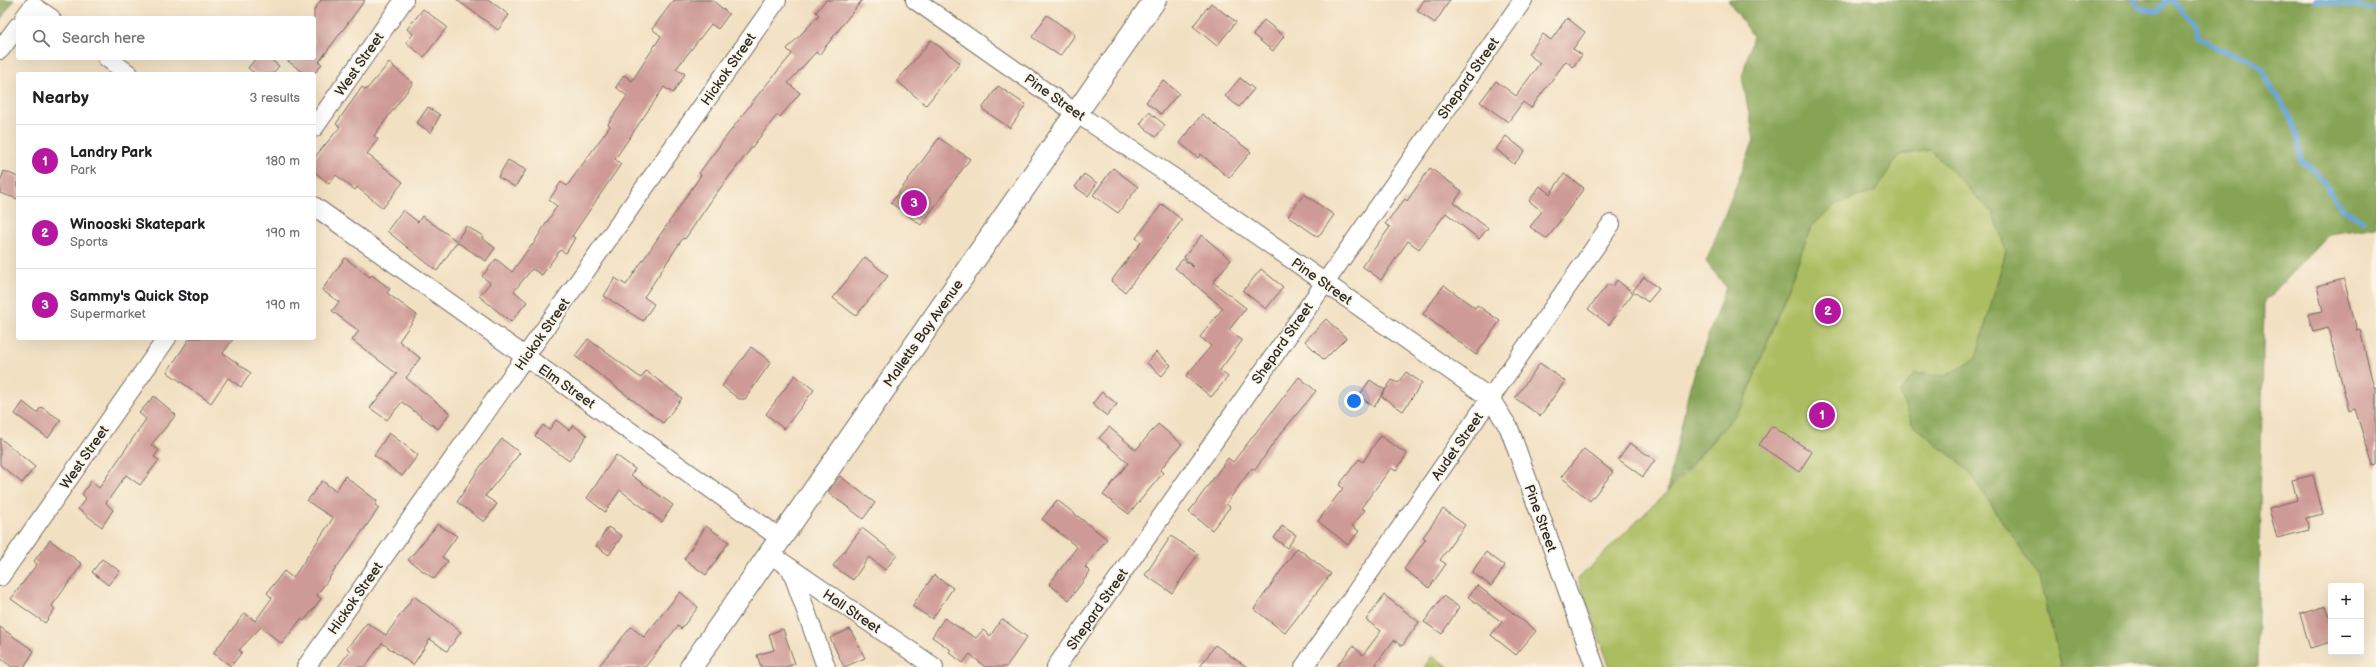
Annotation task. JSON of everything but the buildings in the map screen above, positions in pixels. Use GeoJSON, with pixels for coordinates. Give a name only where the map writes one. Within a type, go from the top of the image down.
{"type":"FeatureCollection","features":[{"type":"Feature","properties":{"kind":"street","name":"West Street"},"geometry":{"type":"LineString","coordinates":[[316,125],[404,0]]}},
{"type":"Feature","properties":{"kind":"street","name":"Hickok Street"},"geometry":{"type":"LineString","coordinates":[[306,667],[777,0]]}},
{"type":"Feature","properties":{"kind":"street","name":"Pine Street"},"geometry":{"type":"LineString","coordinates":[[915,0],[1076,113],[1188,187],[1323,283],[1471,383],[1490,398],[1509,428],[1595,667]]}},
{"type":"Feature","properties":{"kind":"street","name":"Malletts Bay Avenue"},"geometry":{"type":"LineString","coordinates":[[691,667],[1155,0]]}},
{"type":"Feature","properties":{"kind":"street","name":"Shepard Street"},"geometry":{"type":"LineString","coordinates":[[1056,667],[1323,283],[1523,0]]}},
{"type":"Feature","properties":{"kind":"street"},"geometry":{"type":"LineString","coordinates":[[26,16],[33,6],[48,16]]}},
{"type":"Feature","properties":{"kind":"street"},"geometry":{"type":"LineString","coordinates":[[0,50],[16,29]]}},
{"type":"Feature","properties":{"kind":"street"},"geometry":{"type":"LineString","coordinates":[[110,60],[126,72]]}},
{"type":"Feature","properties":{"kind":"street","name":"Elm Street"},"geometry":{"type":"LineString","coordinates":[[316,207],[525,356],[775,546]]}},
{"type":"Feature","properties":{"kind":"street","name":"Audet Street"},"geometry":{"type":"LineString","coordinates":[[1304,667],[1611,224]]}},
{"type":"Feature","properties":{"kind":"street","name":"West Street"},"geometry":{"type":"LineString","coordinates":[[0,576],[166,340]]}},
{"type":"Feature","properties":{"kind":"street","name":"Hall Street"},"geometry":{"type":"LineString","coordinates":[[775,546],[791,569],[934,667]]}},
{"type":"Feature","properties":{"kind":"street"},"geometry":{"type":"LineString","coordinates":[[791,569],[826,667]]}},
{"type":"Feature","properties":{"kind":"green space"},"geometry":{"type":"Polygon","coordinates":[[[0,0],[14,0],[0,20],[0,0]]]}},
{"type":"Feature","properties":{"kind":"green space"},"geometry":{"type":"Polygon","coordinates":[[[1728,0],[2376,0],[2376,227],[2329,234],[2264,302],[2257,667],[2059,667],[2061,664],[2038,575],[1968,470],[1911,423],[1900,393],[1915,373],[1946,376],[1976,358],[2006,251],[1993,213],[1931,150],[1899,155],[1876,191],[1835,205],[1811,227],[1743,406],[1667,491],[1690,386],[1726,287],[1706,262],[1754,140],[1742,77],[1753,36],[1728,0]]]}},
{"type":"Feature","properties":{"kind":"green space"},"geometry":{"type":"Polygon","coordinates":[[[1931,150],[1993,213],[2006,251],[1976,358],[1946,376],[1915,374],[1911,423],[1968,470],[2038,575],[2061,664],[2059,667],[1610,667],[1578,579],[1677,482],[1743,406],[1811,227],[1835,205],[1876,191],[1899,155],[1931,150]]]}},
{"type":"Feature","properties":{"kind":"green space"},"geometry":{"type":"Polygon","coordinates":[[[1432,656],[1449,667],[1424,667],[1432,656]]]}},
{"type":"Feature","properties":{"kind":"waterway"},"geometry":{"type":"LineString","coordinates":[[2133,0],[2141,8],[2158,11],[2168,0]]}},
{"type":"Feature","properties":{"kind":"waterway"},"geometry":{"type":"LineString","coordinates":[[2170,0],[2196,24],[2198,36],[2214,47],[2248,58],[2263,70],[2272,91],[2280,99],[2298,134],[2300,161],[2315,170],[2343,210],[2363,220]]}},
{"type":"Feature","properties":{"kind":"waterway"},"geometry":{"type":"LineString","coordinates":[[2316,0],[2376,9]]}},
{"type":"Feature","properties":{"kind":"place","name":"Sammy's Quick Stop"},"geometry":{"type":"Point","coordinates":[914,203]}},
{"type":"Feature","properties":{"kind":"place","name":"Winooski Skatepark"},"geometry":{"type":"Point","coordinates":[1828,311]}},
{"type":"Feature","properties":{"kind":"place","name":"Landry Park"},"geometry":{"type":"Point","coordinates":[1822,415]}}]}
